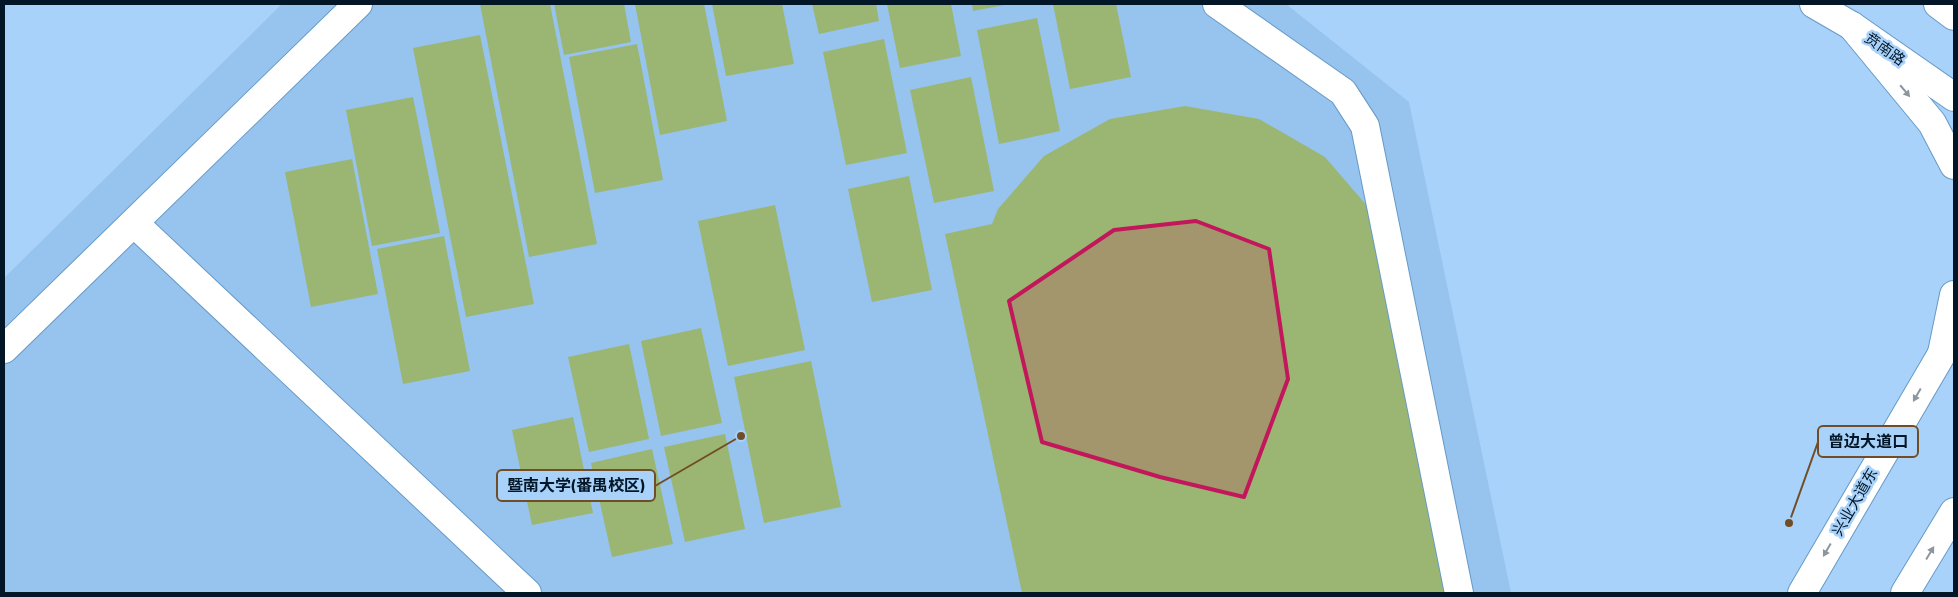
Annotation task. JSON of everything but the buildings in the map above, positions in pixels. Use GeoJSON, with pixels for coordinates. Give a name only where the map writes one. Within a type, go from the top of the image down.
{"type":"FeatureCollection","features":[{"type":"Feature","properties":{"kind":"street"},"geometry":{"type":"LineString","coordinates":[[4,349],[358,4]]}},
{"type":"Feature","properties":{"kind":"street"},"geometry":{"type":"LineString","coordinates":[[1217,4],[1343,92],[1365,126],[1459,593]]}},
{"type":"Feature","properties":{"kind":"street","name":"贲南路"},"geometry":{"type":"LineString","coordinates":[[1814,4],[1852,26],[1954,97]]}},
{"type":"Feature","properties":{"kind":"street"},"geometry":{"type":"LineString","coordinates":[[1938,4],[1954,16]]}},
{"type":"Feature","properties":{"kind":"street"},"geometry":{"type":"LineString","coordinates":[[1852,26],[1932,123],[1954,165]]}},
{"type":"Feature","properties":{"kind":"street"},"geometry":{"type":"LineString","coordinates":[[134,223],[527,593]]}},
{"type":"Feature","properties":{"kind":"street","name":"兴业大道东"},"geometry":{"type":"LineString","coordinates":[[1802,593],[1950,349],[1954,295]]}},
{"type":"Feature","properties":{"kind":"street"},"geometry":{"type":"LineString","coordinates":[[1906,593],[1954,512]]}},
{"type":"Feature","properties":{"kind":"highlighted area"},"geometry":{"type":"Polygon","coordinates":[[[1196,221],[1269,249],[1288,379],[1244,497],[1160,477],[1042,442],[1009,301],[1114,230],[1196,221]]]}},
{"type":"Feature","properties":{"kind":"shaded area"},"geometry":{"type":"Polygon","coordinates":[[[282,4],[1286,4],[1409,102],[1511,593],[4,593],[4,278],[282,4]]]}},
{"type":"Feature","properties":{"kind":"green space"},"geometry":{"type":"Polygon","coordinates":[[[480,4],[550,4],[597,244],[529,257],[480,4]]]}},
{"type":"Feature","properties":{"kind":"green space"},"geometry":{"type":"Polygon","coordinates":[[[554,4],[624,4],[631,42],[564,55],[554,4]]]}},
{"type":"Feature","properties":{"kind":"green space"},"geometry":{"type":"Polygon","coordinates":[[[635,4],[704,4],[727,121],[660,135],[635,4]]]}},
{"type":"Feature","properties":{"kind":"green space"},"geometry":{"type":"Polygon","coordinates":[[[712,4],[782,4],[794,64],[726,76],[712,4]]]}},
{"type":"Feature","properties":{"kind":"green space"},"geometry":{"type":"Polygon","coordinates":[[[812,4],[876,4],[879,21],[819,34],[812,4]]]}},
{"type":"Feature","properties":{"kind":"green space"},"geometry":{"type":"Polygon","coordinates":[[[887,4],[951,4],[961,56],[900,68],[887,4]]]}},
{"type":"Feature","properties":{"kind":"green space"},"geometry":{"type":"Polygon","coordinates":[[[972,4],[1010,4],[973,11],[972,4]]]}},
{"type":"Feature","properties":{"kind":"green space"},"geometry":{"type":"Polygon","coordinates":[[[1053,4],[1116,4],[1131,77],[1070,89],[1053,4]]]}},
{"type":"Feature","properties":{"kind":"green space"},"geometry":{"type":"Polygon","coordinates":[[[1037,18],[1060,131],[999,144],[977,30],[1037,18]]]}},
{"type":"Feature","properties":{"kind":"green space"},"geometry":{"type":"Polygon","coordinates":[[[480,35],[534,304],[466,317],[413,48],[480,35]]]}},
{"type":"Feature","properties":{"kind":"green space"},"geometry":{"type":"Polygon","coordinates":[[[884,39],[907,153],[846,165],[823,52],[884,39]]]}},
{"type":"Feature","properties":{"kind":"green space"},"geometry":{"type":"Polygon","coordinates":[[[637,44],[663,180],[595,193],[569,57],[637,44]]]}},
{"type":"Feature","properties":{"kind":"green space"},"geometry":{"type":"Polygon","coordinates":[[[971,77],[994,191],[934,203],[910,90],[971,77]]]}},
{"type":"Feature","properties":{"kind":"green space"},"geometry":{"type":"Polygon","coordinates":[[[413,97],[440,233],[372,246],[346,110],[413,97]]]}},
{"type":"Feature","properties":{"kind":"green space"},"geometry":{"type":"Polygon","coordinates":[[[1185,106],[1259,119],[1325,157],[1374,214],[1467,593],[1022,593],[945,234],[992,224],[998,209],[1044,156],[1110,119],[1185,106]]]}},
{"type":"Feature","properties":{"kind":"green space"},"geometry":{"type":"Polygon","coordinates":[[[352,159],[378,294],[311,307],[285,172],[352,159]]]}},
{"type":"Feature","properties":{"kind":"green space"},"geometry":{"type":"Polygon","coordinates":[[[909,176],[932,290],[872,302],[848,189],[909,176]]]}},
{"type":"Feature","properties":{"kind":"green space"},"geometry":{"type":"Polygon","coordinates":[[[775,205],[805,350],[728,366],[698,221],[775,205]]]}},
{"type":"Feature","properties":{"kind":"green space"},"geometry":{"type":"Polygon","coordinates":[[[444,236],[470,371],[403,384],[377,249],[444,236]]]}},
{"type":"Feature","properties":{"kind":"green space"},"geometry":{"type":"Polygon","coordinates":[[[701,328],[722,423],[661,436],[641,341],[701,328]]]}},
{"type":"Feature","properties":{"kind":"green space"},"geometry":{"type":"Polygon","coordinates":[[[629,344],[649,439],[589,452],[568,357],[629,344]]]}},
{"type":"Feature","properties":{"kind":"green space"},"geometry":{"type":"Polygon","coordinates":[[[811,361],[841,507],[764,523],[734,377],[811,361]]]}},
{"type":"Feature","properties":{"kind":"green space"},"geometry":{"type":"Polygon","coordinates":[[[573,417],[593,513],[532,525],[512,430],[573,417]]]}},
{"type":"Feature","properties":{"kind":"green space"},"geometry":{"type":"Polygon","coordinates":[[[725,434],[745,529],[685,542],[664,447],[725,434]]]}},
{"type":"Feature","properties":{"kind":"green space"},"geometry":{"type":"Polygon","coordinates":[[[652,449],[673,544],[612,557],[591,463],[652,449]]]}},
{"type":"Feature","properties":{"kind":"place","name":"暨南大学(番禺校区)"},"geometry":{"type":"Point","coordinates":[741,436]}},
{"type":"Feature","properties":{"kind":"place","name":"曾边大道口"},"geometry":{"type":"Point","coordinates":[1789,523]}}]}
